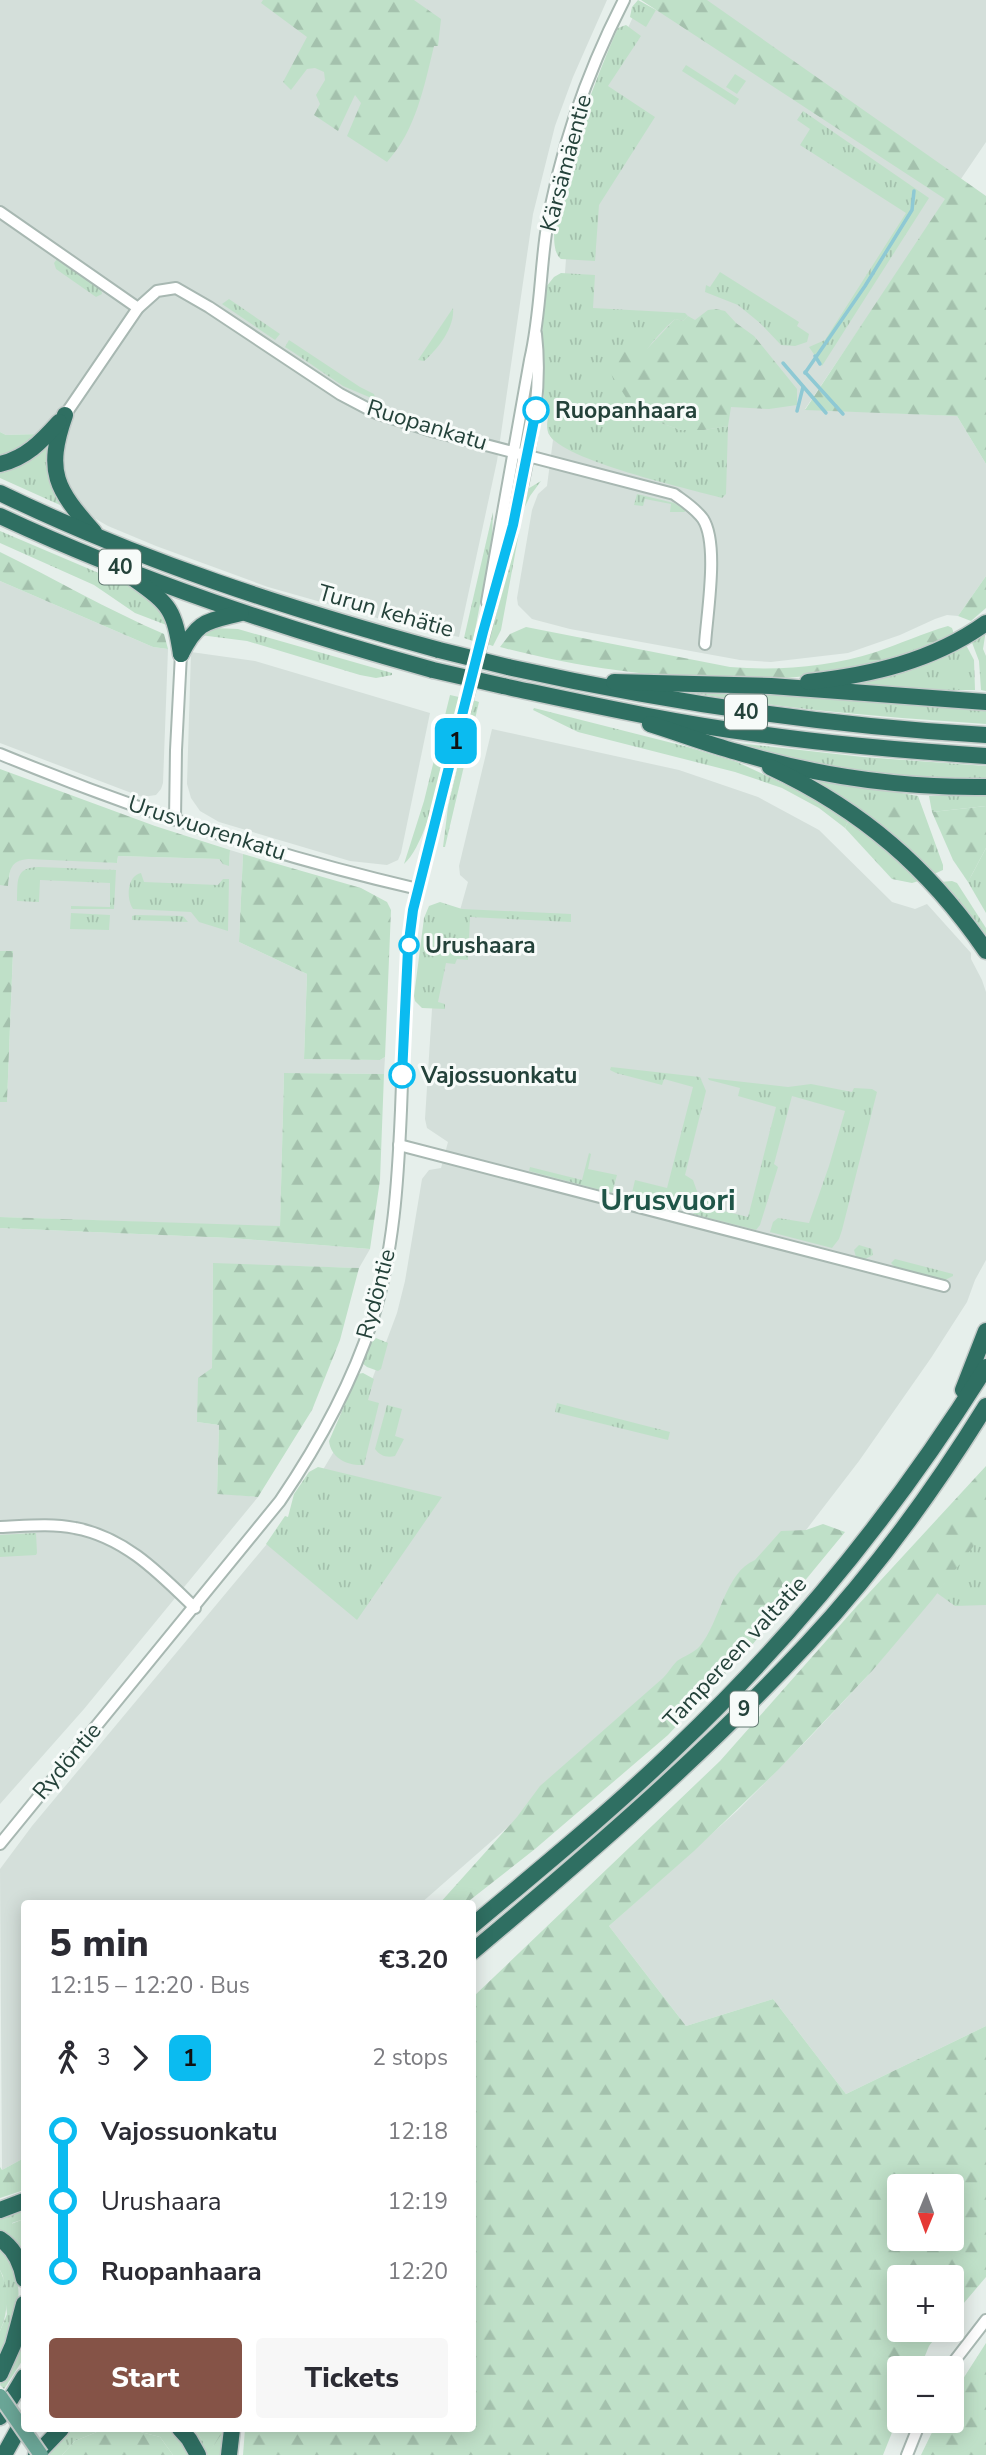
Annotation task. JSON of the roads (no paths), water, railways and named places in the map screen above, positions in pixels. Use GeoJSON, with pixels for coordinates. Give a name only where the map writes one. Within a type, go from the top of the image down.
{"type":"FeatureCollection","features":[{"type":"Feature","properties":{"kind":"highway"},"geometry":{"type":"LineString","coordinates":[[0,464],[29,452],[65,415]]}},
{"type":"Feature","properties":{"kind":"highway"},"geometry":{"type":"LineString","coordinates":[[65,415],[55,448],[58,483],[67,502],[99,538]]}},
{"type":"Feature","properties":{"kind":"highway","name":"Turun kehätie"},"geometry":{"type":"LineString","coordinates":[[0,493],[99,538],[255,596],[439,650],[508,667],[760,714],[869,727],[986,735]]}},
{"type":"Feature","properties":{"kind":"highway","name":"Turun kehätie"},"geometry":{"type":"LineString","coordinates":[[0,516],[115,566],[242,613],[433,670],[599,707],[757,734],[870,747],[986,756]]}},
{"type":"Feature","properties":{"kind":"highway"},"geometry":{"type":"LineString","coordinates":[[115,566],[165,602],[176,624],[181,654]]}},
{"type":"Feature","properties":{"kind":"highway"},"geometry":{"type":"LineString","coordinates":[[181,654],[196,628],[207,622],[242,613]]}},
{"type":"Feature","properties":{"kind":"highway"},"geometry":{"type":"LineString","coordinates":[[771,687],[886,670],[946,647],[986,623]]}},
{"type":"Feature","properties":{"kind":"highway"},"geometry":{"type":"LineString","coordinates":[[573,681],[676,682],[986,702]]}},
{"type":"Feature","properties":{"kind":"highway"},"geometry":{"type":"LineString","coordinates":[[599,707],[739,753],[821,772],[885,782],[986,787]]}},
{"type":"Feature","properties":{"kind":"highway"},"geometry":{"type":"LineString","coordinates":[[739,753],[828,797],[881,834],[931,880],[986,951]]}},
{"type":"Feature","properties":{"kind":"highway"},"geometry":{"type":"LineString","coordinates":[[950,1424],[986,1331]]}},
{"type":"Feature","properties":{"kind":"highway","name":"Tampereen valtatie"},"geometry":{"type":"LineString","coordinates":[[476,1923],[562,1851],[676,1748],[796,1624],[896,1500],[950,1424],[986,1367]]}},
{"type":"Feature","properties":{"kind":"highway","name":"Tampereen valtatie"},"geometry":{"type":"LineString","coordinates":[[476,1949],[637,1812],[716,1738],[809,1642],[917,1510],[986,1406]]}},
{"type":"Feature","properties":{"kind":"highway"},"geometry":{"type":"LineString","coordinates":[[0,2210],[21,2202]]}},
{"type":"Feature","properties":{"kind":"highway"},"geometry":{"type":"LineString","coordinates":[[0,2239],[8,2244],[21,2269]]}},
{"type":"Feature","properties":{"kind":"highway"},"geometry":{"type":"LineString","coordinates":[[0,2374],[21,2315]]}},
{"type":"Feature","properties":{"kind":"highway"},"geometry":{"type":"LineString","coordinates":[[0,2417],[21,2382]]}},
{"type":"Feature","properties":{"kind":"highway"},"geometry":{"type":"LineString","coordinates":[[4,2455],[21,2424]]}},
{"type":"Feature","properties":{"kind":"highway"},"geometry":{"type":"LineString","coordinates":[[38,2455],[58,2432]]}},
{"type":"Feature","properties":{"kind":"highway"},"geometry":{"type":"LineString","coordinates":[[183,2432],[198,2455]]}},
{"type":"Feature","properties":{"kind":"highway"},"geometry":{"type":"LineString","coordinates":[[229,2455],[232,2432]]}},
{"type":"Feature","properties":{"kind":"main road"},"geometry":{"type":"LineString","coordinates":[[0,2396],[21,2429]]}},
{"type":"Feature","properties":{"kind":"main road"},"geometry":{"type":"LineString","coordinates":[[23,2432],[38,2455]]}},
{"type":"Feature","properties":{"kind":"street","name":"Kärsämäentie"},"geometry":{"type":"LineString","coordinates":[[513,451],[536,334],[547,230],[559,174],[586,88],[624,0]]}},
{"type":"Feature","properties":{"kind":"street"},"geometry":{"type":"LineString","coordinates":[[0,212],[138,308]]}},
{"type":"Feature","properties":{"kind":"street","name":"Ruopankatu"},"geometry":{"type":"LineString","coordinates":[[65,415],[138,308],[157,291],[177,288],[340,394],[376,414],[674,494],[691,506],[704,521],[711,551],[705,643]]}},
{"type":"Feature","properties":{"kind":"street","name":"Kärsämäentie"},"geometry":{"type":"LineString","coordinates":[[528,455],[538,389],[536,334]]}},
{"type":"Feature","properties":{"kind":"street","name":"Rydöntie"},"geometry":{"type":"LineString","coordinates":[[483,632],[489,581],[513,451]]}},
{"type":"Feature","properties":{"kind":"street","name":"Rydöntie"},"geometry":{"type":"LineString","coordinates":[[0,1844],[280,1501],[319,1439],[350,1378],[373,1319],[388,1253],[399,1145],[408,949],[418,889],[483,632],[498,583],[528,455]]}},
{"type":"Feature","properties":{"kind":"street"},"geometry":{"type":"LineString","coordinates":[[175,820],[181,654]]}},
{"type":"Feature","properties":{"kind":"street","name":"Urusvuorenkatu"},"geometry":{"type":"LineString","coordinates":[[0,754],[175,820],[332,867],[418,889]]}},
{"type":"Feature","properties":{"kind":"street"},"geometry":{"type":"LineString","coordinates":[[399,1145],[944,1286]]}},
{"type":"Feature","properties":{"kind":"street"},"geometry":{"type":"LineString","coordinates":[[0,1527],[44,1525],[76,1528],[103,1536],[137,1555],[195,1608]]}},
{"type":"Feature","properties":{"kind":"street"},"geometry":{"type":"LineString","coordinates":[[958,2356],[986,2320]]}},
{"type":"Feature","properties":{"kind":"street"},"geometry":{"type":"LineString","coordinates":[[907,2455],[916,2433]]}},
{"type":"Feature","properties":{"kind":"waterway"},"geometry":{"type":"LineString","coordinates":[[805,373],[865,286],[912,210],[914,191]]}},
{"type":"Feature","properties":{"kind":"waterway"},"geometry":{"type":"LineString","coordinates":[[815,356],[820,364]]}},
{"type":"Feature","properties":{"kind":"waterway"},"geometry":{"type":"LineString","coordinates":[[783,363],[826,413]]}},
{"type":"Feature","properties":{"kind":"waterway"},"geometry":{"type":"LineString","coordinates":[[805,372],[843,414]]}},
{"type":"Feature","properties":{"kind":"waterway"},"geometry":{"type":"LineString","coordinates":[[797,411],[803,387]]}},
{"type":"Feature","properties":{"kind":"place","name":"Ruopanhaara"},"geometry":{"type":"Point","coordinates":[536,410]}},
{"type":"Feature","properties":{"kind":"place","name":"Urushaara"},"geometry":{"type":"Point","coordinates":[409,945]}},
{"type":"Feature","properties":{"kind":"place","name":"Vajossuonkatu"},"geometry":{"type":"Point","coordinates":[402,1075]}},
{"type":"Feature","properties":{"kind":"district","name":"Urusvuori"},"geometry":{"type":"Point","coordinates":[668,1200]}}]}
